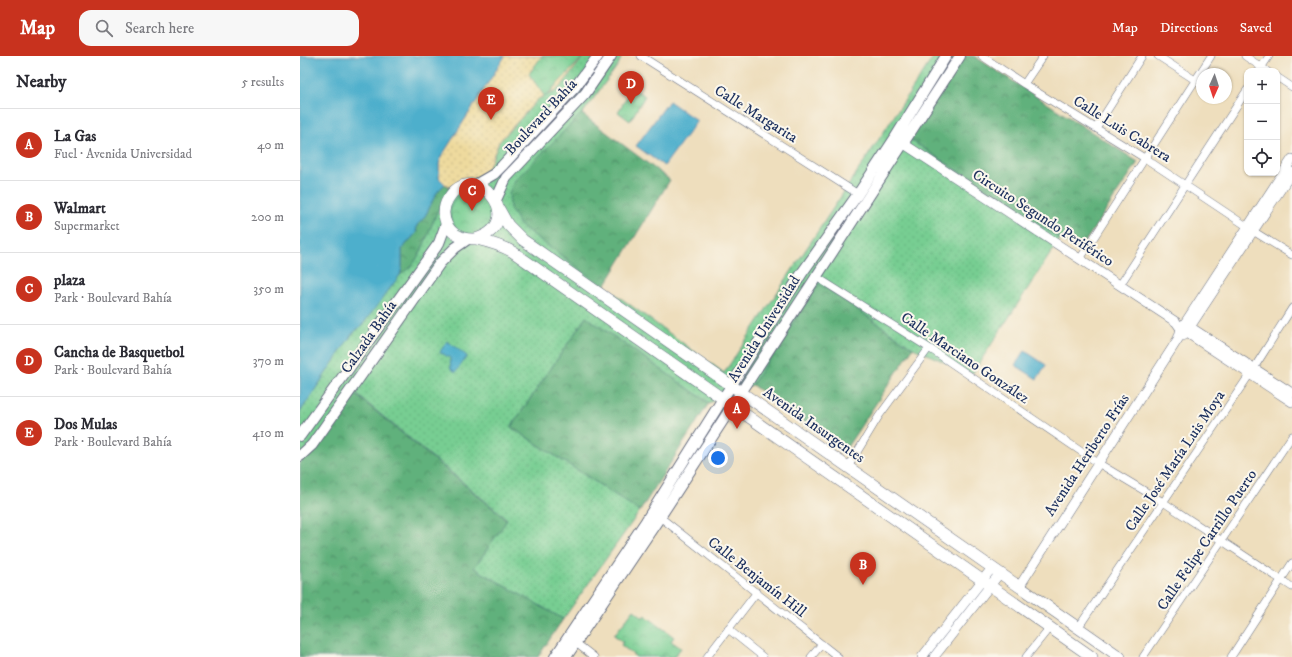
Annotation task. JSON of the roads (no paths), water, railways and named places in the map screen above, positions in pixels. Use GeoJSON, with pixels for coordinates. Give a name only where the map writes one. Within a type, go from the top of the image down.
{"type":"FeatureCollection","features":[{"type":"Feature","properties":{"kind":"main road","name":"Boulevard Bahía"},"geometry":{"type":"LineString","coordinates":[[474,185],[494,174],[502,166],[575,87],[598,56]]}},
{"type":"Feature","properties":{"kind":"main road","name":"Boulevard Bahía"},"geometry":{"type":"LineString","coordinates":[[497,204],[506,178],[585,94],[611,56]]}},
{"type":"Feature","properties":{"kind":"main road","name":"Avenida Universidad"},"geometry":{"type":"LineString","coordinates":[[555,657],[572,640],[660,517],[733,406],[816,276],[899,140],[946,56]]}},
{"type":"Feature","properties":{"kind":"main road","name":"Avenida Universidad"},"geometry":{"type":"LineString","coordinates":[[566,657],[572,640],[802,273],[858,194],[960,56]]}},
{"type":"Feature","properties":{"kind":"main road"},"geometry":{"type":"LineString","coordinates":[[466,185],[474,185],[487,190],[497,204],[495,225],[490,232],[483,237],[471,239],[455,234],[446,224],[444,208],[452,193],[466,185]]}},
{"type":"Feature","properties":{"kind":"main road","name":"Avenida Insurgentes"},"geometry":{"type":"LineString","coordinates":[[497,204],[508,225],[523,240],[1120,657]]}},
{"type":"Feature","properties":{"kind":"main road","name":"Calzada Bahía"},"geometry":{"type":"LineString","coordinates":[[300,436],[439,243],[446,224]]}},
{"type":"Feature","properties":{"kind":"main road","name":"Avenida Insurgentes"},"geometry":{"type":"LineString","coordinates":[[471,239],[504,247],[513,252],[1092,657]]}},
{"type":"Feature","properties":{"kind":"main road","name":"Calzada Bahía"},"geometry":{"type":"LineString","coordinates":[[300,456],[312,445],[440,263],[455,248],[471,239]]}},
{"type":"Feature","properties":{"kind":"main road"},"geometry":{"type":"LineString","coordinates":[[624,330],[635,318]]}},
{"type":"Feature","properties":{"kind":"street","name":"Calle Margarita"},"geometry":{"type":"LineString","coordinates":[[641,56],[858,194]]}},
{"type":"Feature","properties":{"kind":"street","name":"Calle Luis Cabrera"},"geometry":{"type":"LineString","coordinates":[[982,56],[1024,84],[1146,159],[1250,229],[1292,255]]}},
{"type":"Feature","properties":{"kind":"street"},"geometry":{"type":"LineString","coordinates":[[1024,84],[1043,56]]}},
{"type":"Feature","properties":{"kind":"street"},"geometry":{"type":"LineString","coordinates":[[1096,128],[1142,56]]}},
{"type":"Feature","properties":{"kind":"street"},"geometry":{"type":"LineString","coordinates":[[1158,56],[1195,80]]}},
{"type":"Feature","properties":{"kind":"street"},"geometry":{"type":"LineString","coordinates":[[1080,259],[1146,159],[1211,56]]}},
{"type":"Feature","properties":{"kind":"street"},"geometry":{"type":"LineString","coordinates":[[1245,56],[1260,68]]}},
{"type":"Feature","properties":{"kind":"street"},"geometry":{"type":"LineString","coordinates":[[1264,68],[1269,56]]}},
{"type":"Feature","properties":{"kind":"street"},"geometry":{"type":"LineString","coordinates":[[1280,80],[1292,87]]}},
{"type":"Feature","properties":{"kind":"street"},"geometry":{"type":"LineString","coordinates":[[1120,285],[1244,95]]}},
{"type":"Feature","properties":{"kind":"street","name":"Circuito Segundo Periférico"},"geometry":{"type":"LineString","coordinates":[[899,140],[1251,371]]}},
{"type":"Feature","properties":{"kind":"street","name":"Avenida Heriberto Frías"},"geometry":{"type":"LineString","coordinates":[[1250,229],[1292,159]]}},
{"type":"Feature","properties":{"kind":"street","name":"Avenida Heriberto Frías"},"geometry":{"type":"LineString","coordinates":[[1019,586],[1178,339],[1184,327],[1250,229],[1292,172]]}},
{"type":"Feature","properties":{"kind":"street","name":"Calle Marciano González"},"geometry":{"type":"LineString","coordinates":[[816,276],[929,348],[1098,463],[1163,502],[1292,587]]}},
{"type":"Feature","properties":{"kind":"street","name":"Calle José María Luis Moya"},"geometry":{"type":"LineString","coordinates":[[1078,628],[1292,308]]}},
{"type":"Feature","properties":{"kind":"street"},"geometry":{"type":"LineString","coordinates":[[848,467],[879,416],[929,348]]}},
{"type":"Feature","properties":{"kind":"street"},"geometry":{"type":"LineString","coordinates":[[1251,371],[1292,393]]}},
{"type":"Feature","properties":{"kind":"street"},"geometry":{"type":"LineString","coordinates":[[1251,371],[1292,402]]}},
{"type":"Feature","properties":{"kind":"street","name":"Calle Felipe Carrillo Puerto"},"geometry":{"type":"LineString","coordinates":[[1143,657],[1292,436]]}},
{"type":"Feature","properties":{"kind":"street","name":"Calle Benjamín Hill"},"geometry":{"type":"LineString","coordinates":[[660,517],[838,657]]}},
{"type":"Feature","properties":{"kind":"street"},"geometry":{"type":"LineString","coordinates":[[1231,657],[1292,563]]}},
{"type":"Feature","properties":{"kind":"street"},"geometry":{"type":"LineString","coordinates":[[922,657],[996,571]]}},
{"type":"Feature","properties":{"kind":"street"},"geometry":{"type":"LineString","coordinates":[[934,657],[986,583]]}},
{"type":"Feature","properties":{"kind":"street"},"geometry":{"type":"LineString","coordinates":[[707,657],[757,592]]}},
{"type":"Feature","properties":{"kind":"street"},"geometry":{"type":"LineString","coordinates":[[1026,657],[1050,627]]}},
{"type":"Feature","properties":{"kind":"street"},"geometry":{"type":"LineString","coordinates":[[728,629],[763,657]]}},
{"type":"Feature","properties":{"kind":"street"},"geometry":{"type":"LineString","coordinates":[[572,640],[594,657]]}},
{"type":"Feature","properties":{"kind":"street"},"geometry":{"type":"LineString","coordinates":[[811,657],[822,644]]}},
{"type":"Feature","properties":{"kind":"water"},"geometry":{"type":"Polygon","coordinates":[[[300,56],[505,56],[441,157],[439,164],[439,178],[445,184],[436,194],[422,220],[417,225],[416,233],[402,249],[402,267],[400,275],[363,324],[352,334],[300,412],[300,56]]]}},
{"type":"Feature","properties":{"kind":"water"},"geometry":{"type":"Polygon","coordinates":[[[669,101],[697,121],[664,166],[636,146],[669,101]]]}},
{"type":"Feature","properties":{"kind":"water"},"geometry":{"type":"Polygon","coordinates":[[[447,341],[467,356],[456,372],[451,369],[450,358],[440,352],[447,341]]]}},
{"type":"Feature","properties":{"kind":"water"},"geometry":{"type":"Polygon","coordinates":[[[1025,351],[1046,365],[1037,379],[1015,365],[1025,351]]]}},
{"type":"Feature","properties":{"kind":"place","name":"Cancha de Basquetbol"},"geometry":{"type":"Point","coordinates":[631,104]}},
{"type":"Feature","properties":{"kind":"place","name":"Dos Mulas"},"geometry":{"type":"Point","coordinates":[491,120]}},
{"type":"Feature","properties":{"kind":"place","name":"plaza"},"geometry":{"type":"Point","coordinates":[472,211]}},
{"type":"Feature","properties":{"kind":"place","name":"La Gas"},"geometry":{"type":"Point","coordinates":[737,429]}},
{"type":"Feature","properties":{"kind":"place","name":"Walmart"},"geometry":{"type":"Point","coordinates":[863,585]}}]}
